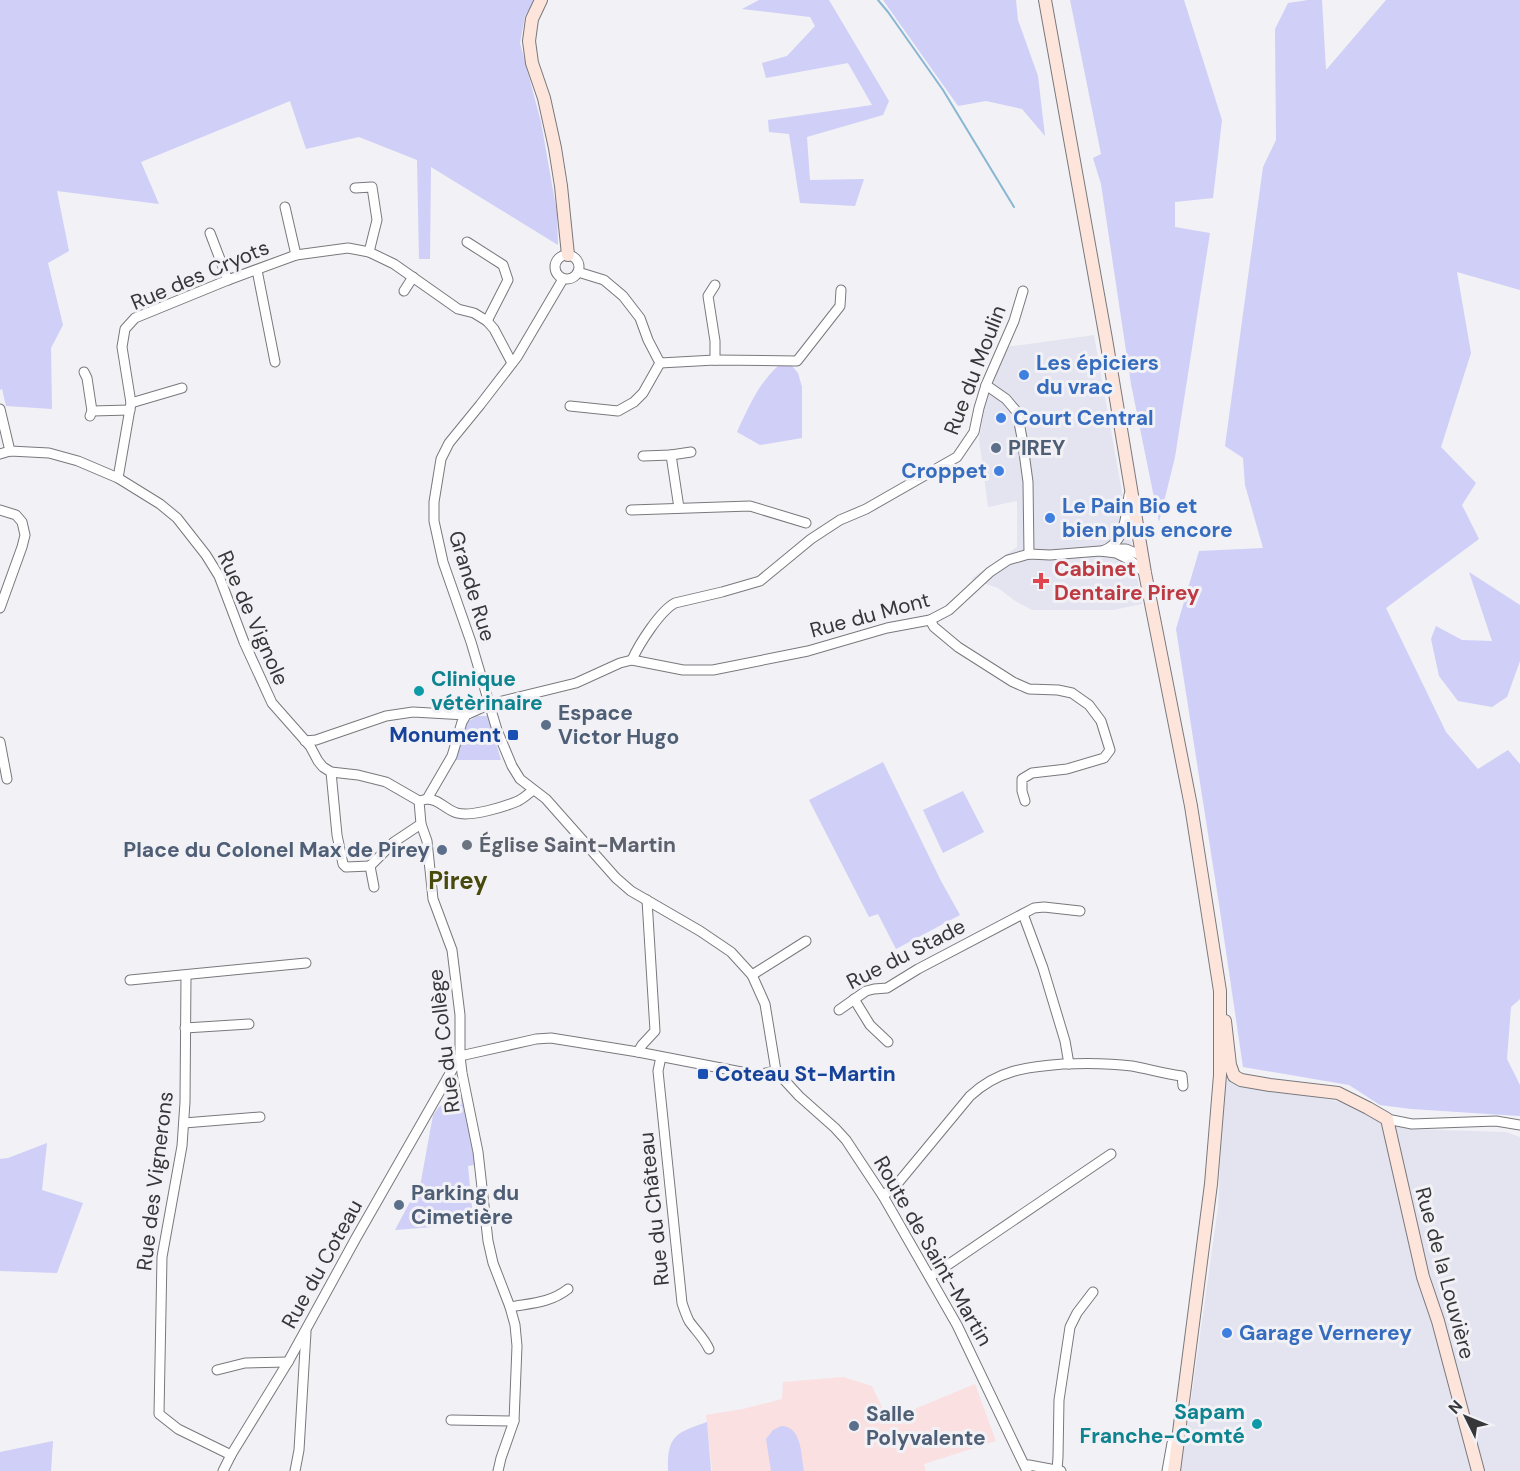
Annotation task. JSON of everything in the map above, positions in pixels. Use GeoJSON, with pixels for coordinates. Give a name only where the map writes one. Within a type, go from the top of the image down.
{"type":"FeatureCollection","features":[{"type":"Feature","properties":{"kind":"main road"},"geometry":{"type":"LineString","coordinates":[[541,0],[532,19],[529,41],[532,63],[555,148],[568,255]]}},
{"type":"Feature","properties":{"kind":"main road"},"geometry":{"type":"LineString","coordinates":[[1045,0],[1106,339],[1145,573],[1191,806],[1228,1035],[1230,1065],[1234,1076],[1241,1080],[1338,1093],[1387,1119]]}},
{"type":"Feature","properties":{"kind":"main road"},"geometry":{"type":"LineString","coordinates":[[1174,1471],[1210,1184],[1220,1075],[1220,991]]}},
{"type":"Feature","properties":{"kind":"main road","name":"Rue de la Louvière"},"geometry":{"type":"LineString","coordinates":[[1387,1119],[1423,1276],[1438,1321],[1478,1471]]}},
{"type":"Feature","properties":{"kind":"street"},"geometry":{"type":"LineString","coordinates":[[355,188],[372,187],[377,220],[369,252]]}},
{"type":"Feature","properties":{"kind":"street"},"geometry":{"type":"LineString","coordinates":[[285,207],[296,255]]}},
{"type":"Feature","properties":{"kind":"street"},"geometry":{"type":"LineString","coordinates":[[210,233],[228,280]]}},
{"type":"Feature","properties":{"kind":"street"},"geometry":{"type":"LineString","coordinates":[[467,242],[503,266],[508,280],[487,321],[494,329],[512,363]]}},
{"type":"Feature","properties":{"kind":"street","name":"Rue des Cryots"},"geometry":{"type":"LineString","coordinates":[[118,478],[130,406],[122,347],[124,329],[135,318],[296,255],[348,248],[369,252],[394,264],[458,309],[474,313],[487,321]]}},
{"type":"Feature","properties":{"kind":"street"},"geometry":{"type":"LineString","coordinates":[[568,255],[575,258],[579,268],[578,272],[567,280],[563,279],[556,274],[554,267],[557,259],[568,255]]}},
{"type":"Feature","properties":{"kind":"street"},"geometry":{"type":"LineString","coordinates":[[256,270],[275,362]]}},
{"type":"Feature","properties":{"kind":"street"},"geometry":{"type":"LineString","coordinates":[[578,272],[604,280],[622,296],[640,318],[660,363]]}},
{"type":"Feature","properties":{"kind":"street"},"geometry":{"type":"LineString","coordinates":[[404,291],[413,277]]}},
{"type":"Feature","properties":{"kind":"street","name":"Grande Rue"},"geometry":{"type":"LineString","coordinates":[[563,279],[512,363],[449,443],[441,459],[434,502],[434,520],[442,562],[471,642],[497,730],[520,779],[546,799],[616,878],[632,891],[731,952],[752,975],[765,1004],[776,1071]]}},
{"type":"Feature","properties":{"kind":"street"},"geometry":{"type":"LineString","coordinates":[[715,285],[708,296],[715,341],[715,360]]}},
{"type":"Feature","properties":{"kind":"street"},"geometry":{"type":"LineString","coordinates":[[660,363],[715,360],[797,361],[840,306],[841,290]]}},
{"type":"Feature","properties":{"kind":"street","name":"Rue du Moulin"},"geometry":{"type":"LineString","coordinates":[[632,660],[656,622],[670,606],[760,581],[811,539],[840,520],[866,509],[957,457],[974,432],[986,385],[1014,321],[1023,291]]}},
{"type":"Feature","properties":{"kind":"street"},"geometry":{"type":"LineString","coordinates":[[570,406],[618,411],[634,402],[643,393],[660,363]]}},
{"type":"Feature","properties":{"kind":"street"},"geometry":{"type":"LineString","coordinates":[[84,372],[87,378],[91,414],[130,406],[182,388]]}},
{"type":"Feature","properties":{"kind":"street"},"geometry":{"type":"LineString","coordinates":[[986,385],[1006,399],[1017,412],[1028,482],[1029,554]]}},
{"type":"Feature","properties":{"kind":"street"},"geometry":{"type":"LineString","coordinates":[[0,409],[5,452]]}},
{"type":"Feature","properties":{"kind":"street","name":"Rue de Vignole"},"geometry":{"type":"LineString","coordinates":[[5,452],[50,453],[78,461],[118,478],[160,504],[177,518],[207,555],[219,576],[244,642],[272,703],[310,746],[323,767],[331,772]]}},
{"type":"Feature","properties":{"kind":"street"},"geometry":{"type":"LineString","coordinates":[[643,456],[691,452]]}},
{"type":"Feature","properties":{"kind":"street"},"geometry":{"type":"LineString","coordinates":[[671,455],[679,508]]}},
{"type":"Feature","properties":{"kind":"street"},"geometry":{"type":"LineString","coordinates":[[1102,551],[1116,543],[1122,533],[1131,487]]}},
{"type":"Feature","properties":{"kind":"street"},"geometry":{"type":"LineString","coordinates":[[631,510],[750,506],[806,523]]}},
{"type":"Feature","properties":{"kind":"street"},"geometry":{"type":"LineString","coordinates":[[0,510],[16,515],[22,522],[25,535],[0,608]]}},
{"type":"Feature","properties":{"kind":"street"},"geometry":{"type":"LineString","coordinates":[[1102,551],[1125,549],[1143,556]]}},
{"type":"Feature","properties":{"kind":"street"},"geometry":{"type":"LineString","coordinates":[[1102,551],[1122,555],[1145,573]]}},
{"type":"Feature","properties":{"kind":"street","name":"Rue du Mont"},"geometry":{"type":"LineString","coordinates":[[632,660],[683,670],[713,670],[808,651],[887,628],[930,620],[949,610],[975,584],[1008,560],[1029,554],[1050,555],[1102,551]]}},
{"type":"Feature","properties":{"kind":"street"},"geometry":{"type":"LineString","coordinates":[[930,620],[934,627],[958,647],[1013,682],[1029,689],[1072,693],[1089,705],[1101,721],[1110,750],[1104,759],[1068,769],[1032,773],[1022,779],[1025,801]]}},
{"type":"Feature","properties":{"kind":"street"},"geometry":{"type":"LineString","coordinates":[[305,741],[316,740],[386,716],[413,712],[466,715],[490,704],[576,683],[632,660]]}},
{"type":"Feature","properties":{"kind":"street"},"geometry":{"type":"LineString","coordinates":[[466,715],[452,756],[423,800],[421,824],[394,842],[370,866],[346,867],[343,864],[331,772],[358,775],[386,782],[423,800],[435,800],[454,812],[464,814],[496,809],[519,801],[533,790]]}},
{"type":"Feature","properties":{"kind":"street"},"geometry":{"type":"LineString","coordinates":[[0,742],[7,779]]}},
{"type":"Feature","properties":{"kind":"street","name":"Rue du Collège"},"geometry":{"type":"LineString","coordinates":[[421,824],[427,841],[433,899],[452,950],[460,1015],[462,1073],[478,1152],[488,1241],[493,1263],[515,1325],[517,1346],[514,1421],[498,1471]]}},
{"type":"Feature","properties":{"kind":"street"},"geometry":{"type":"LineString","coordinates":[[370,866],[374,887]]}},
{"type":"Feature","properties":{"kind":"street"},"geometry":{"type":"LineString","coordinates":[[638,1052],[655,1030],[647,900]]}},
{"type":"Feature","properties":{"kind":"street","name":"Rue du Stade"},"geometry":{"type":"LineString","coordinates":[[839,1010],[866,991],[874,988],[887,988],[918,969],[1034,908],[1080,911]]}},
{"type":"Feature","properties":{"kind":"street"},"geometry":{"type":"LineString","coordinates":[[1023,914],[1043,968],[1065,1041],[1069,1064]]}},
{"type":"Feature","properties":{"kind":"street"},"geometry":{"type":"LineString","coordinates":[[752,975],[806,941]]}},
{"type":"Feature","properties":{"kind":"street"},"geometry":{"type":"LineString","coordinates":[[130,980],[306,963]]}},
{"type":"Feature","properties":{"kind":"street","name":"Rue des Vignerons"},"geometry":{"type":"LineString","coordinates":[[186,976],[184,1123],[162,1257],[159,1414],[178,1429],[231,1455]]}},
{"type":"Feature","properties":{"kind":"street"},"geometry":{"type":"LineString","coordinates":[[854,999],[870,1025],[888,1042]]}},
{"type":"Feature","properties":{"kind":"street"},"geometry":{"type":"LineString","coordinates":[[185,1028],[249,1024]]}},
{"type":"Feature","properties":{"kind":"street"},"geometry":{"type":"LineString","coordinates":[[460,1056],[536,1039],[551,1038],[757,1075],[776,1071]]}},
{"type":"Feature","properties":{"kind":"street"},"geometry":{"type":"LineString","coordinates":[[450,1074],[455,1071],[462,1073],[472,1060],[484,1051]]}},
{"type":"Feature","properties":{"kind":"street","name":"Rue du Coteau"},"geometry":{"type":"LineString","coordinates":[[223,1471],[288,1362],[460,1056]]}},
{"type":"Feature","properties":{"kind":"street","name":"Rue du Château"},"geometry":{"type":"LineString","coordinates":[[661,1057],[658,1071],[682,1303],[690,1323],[704,1338],[709,1349]]}},
{"type":"Feature","properties":{"kind":"street"},"geometry":{"type":"LineString","coordinates":[[883,1196],[898,1183],[970,1096],[993,1079],[1019,1069],[1069,1064],[1133,1066],[1182,1076],[1183,1086]]}},
{"type":"Feature","properties":{"kind":"street","name":"Route de Saint-Martin"},"geometry":{"type":"LineString","coordinates":[[776,1071],[846,1140],[883,1196],[957,1325],[1026,1468]]}},
{"type":"Feature","properties":{"kind":"street"},"geometry":{"type":"LineString","coordinates":[[184,1123],[261,1117]]}},
{"type":"Feature","properties":{"kind":"street"},"geometry":{"type":"LineString","coordinates":[[1387,1119],[1412,1124],[1496,1121],[1520,1125]]}},
{"type":"Feature","properties":{"kind":"street"},"geometry":{"type":"LineString","coordinates":[[930,1277],[1111,1154]]}},
{"type":"Feature","properties":{"kind":"street"},"geometry":{"type":"LineString","coordinates":[[510,1307],[549,1300],[558,1297],[568,1289]]}},
{"type":"Feature","properties":{"kind":"street"},"geometry":{"type":"LineString","coordinates":[[1026,1468],[1029,1465],[1059,1470],[1059,1400],[1070,1327],[1075,1315],[1093,1292]]}},
{"type":"Feature","properties":{"kind":"street"},"geometry":{"type":"LineString","coordinates":[[295,1471],[299,1450],[306,1330]]}},
{"type":"Feature","properties":{"kind":"street"},"geometry":{"type":"LineString","coordinates":[[217,1370],[245,1363],[288,1362]]}},
{"type":"Feature","properties":{"kind":"street"},"geometry":{"type":"LineString","coordinates":[[1167,1471],[1185,1382]]}},
{"type":"Feature","properties":{"kind":"street"},"geometry":{"type":"LineString","coordinates":[[451,1420],[514,1421]]}},
{"type":"Feature","properties":{"kind":"shaded area"},"geometry":{"type":"Polygon","coordinates":[[[0,0],[535,0],[525,16],[520,43],[541,122],[557,213],[558,245],[431,167],[430,259],[419,259],[417,160],[359,137],[306,149],[290,101],[141,162],[159,204],[57,191],[69,251],[48,263],[63,325],[51,348],[52,409],[6,406],[2,389],[0,390],[0,0]]]}},
{"type":"Feature","properties":{"kind":"shaded area"},"geometry":{"type":"Polygon","coordinates":[[[759,0],[829,0],[889,101],[883,115],[807,137],[810,180],[864,179],[855,206],[800,203],[789,134],[769,132],[768,120],[872,105],[848,63],[766,78],[762,63],[787,56],[815,26],[810,17],[742,9],[759,0]]]}},
{"type":"Feature","properties":{"kind":"shaded area"},"geometry":{"type":"Polygon","coordinates":[[[883,0],[1016,0],[1018,20],[1038,76],[1045,136],[1022,109],[986,101],[958,106],[883,0]]]}},
{"type":"Feature","properties":{"kind":"shaded area"},"geometry":{"type":"Polygon","coordinates":[[[1070,0],[1184,0],[1222,120],[1213,198],[1175,202],[1175,227],[1210,233],[1175,457],[1159,522],[1131,384],[1101,184],[1093,158],[1101,154],[1070,0]]]}},
{"type":"Feature","properties":{"kind":"shaded area"},"geometry":{"type":"Polygon","coordinates":[[[1322,0],[1326,70],[1386,0],[1520,0],[1520,290],[1457,272],[1471,353],[1441,447],[1476,483],[1462,505],[1479,539],[1386,608],[1446,732],[1478,769],[1508,750],[1520,764],[1520,999],[1511,1007],[1507,1059],[1520,1085],[1520,1116],[1380,1105],[1349,1085],[1243,1067],[1176,629],[1199,551],[1263,548],[1245,485],[1243,458],[1225,446],[1263,167],[1276,140],[1275,29],[1288,3],[1322,0]]]}},
{"type":"Feature","properties":{"kind":"shaded area"},"geometry":{"type":"Polygon","coordinates":[[[1094,335],[1142,604],[1113,610],[1032,610],[998,588],[971,579],[1017,547],[1017,501],[988,507],[979,439],[985,406],[1006,347],[1094,335]]]}},
{"type":"Feature","properties":{"kind":"shaded area"},"geometry":{"type":"Polygon","coordinates":[[[778,366],[792,366],[798,373],[802,387],[802,438],[760,445],[737,432],[760,388],[778,366]]]}},
{"type":"Feature","properties":{"kind":"shaded area"},"geometry":{"type":"Polygon","coordinates":[[[1469,572],[1520,605],[1520,661],[1507,697],[1492,707],[1458,701],[1439,676],[1431,639],[1436,626],[1462,640],[1492,641],[1469,572]]]}},
{"type":"Feature","properties":{"kind":"shaded area"},"geometry":{"type":"Polygon","coordinates":[[[477,716],[488,716],[501,760],[456,760],[466,723],[477,716]]]}},
{"type":"Feature","properties":{"kind":"shaded area"},"geometry":{"type":"Polygon","coordinates":[[[883,762],[960,915],[896,949],[878,914],[869,917],[809,800],[883,762]]]}},
{"type":"Feature","properties":{"kind":"shaded area"},"geometry":{"type":"Polygon","coordinates":[[[963,791],[984,832],[943,853],[923,810],[963,791]]]}},
{"type":"Feature","properties":{"kind":"shaded area"},"geometry":{"type":"Polygon","coordinates":[[[1224,1079],[1341,1102],[1378,1120],[1407,1129],[1506,1132],[1520,1137],[1520,1471],[1181,1471],[1218,1207],[1224,1079]]]}},
{"type":"Feature","properties":{"kind":"shaded area"},"geometry":{"type":"Polygon","coordinates":[[[454,1098],[463,1098],[475,1165],[468,1166],[473,1218],[459,1220],[459,1225],[395,1230],[421,1181],[433,1115],[439,1107],[454,1098]]]}},
{"type":"Feature","properties":{"kind":"shaded area"},"geometry":{"type":"Polygon","coordinates":[[[47,1143],[42,1190],[83,1203],[57,1273],[0,1271],[0,1159],[47,1143]]]}},
{"type":"Feature","properties":{"kind":"shaded area"},"geometry":{"type":"Polygon","coordinates":[[[843,1377],[872,1386],[888,1420],[975,1384],[996,1441],[924,1464],[926,1471],[712,1471],[706,1415],[782,1399],[783,1382],[843,1377]]]}},
{"type":"Feature","properties":{"kind":"shaded area"},"geometry":{"type":"Polygon","coordinates":[[[707,1422],[711,1471],[668,1471],[669,1450],[676,1437],[688,1429],[707,1422]]]}},
{"type":"Feature","properties":{"kind":"shaded area"},"geometry":{"type":"Polygon","coordinates":[[[781,1426],[788,1427],[797,1436],[804,1471],[771,1471],[766,1439],[773,1430],[781,1426]]]}},
{"type":"Feature","properties":{"kind":"shaded area"},"geometry":{"type":"Polygon","coordinates":[[[53,1441],[51,1471],[0,1471],[0,1452],[53,1441]]]}},
{"type":"Feature","properties":{"kind":"waterway"},"geometry":{"type":"LineString","coordinates":[[878,0],[943,90],[1014,207]]}},
{"type":"Feature","properties":{"kind":"place","name":"Les épiciers du vrac"},"geometry":{"type":"Point","coordinates":[1024,375]}},
{"type":"Feature","properties":{"kind":"place","name":"Court Central"},"geometry":{"type":"Point","coordinates":[1001,418]}},
{"type":"Feature","properties":{"kind":"place","name":"PIREY"},"geometry":{"type":"Point","coordinates":[996,448]}},
{"type":"Feature","properties":{"kind":"place","name":"Croppet"},"geometry":{"type":"Point","coordinates":[999,471]}},
{"type":"Feature","properties":{"kind":"place","name":"Le Pain Bio et bien plus encore"},"geometry":{"type":"Point","coordinates":[1050,518]}},
{"type":"Feature","properties":{"kind":"place","name":"Cabinet Dentaire Pirey"},"geometry":{"type":"Point","coordinates":[1041,581]}},
{"type":"Feature","properties":{"kind":"place","name":"Clinique vétèrinaire"},"geometry":{"type":"Point","coordinates":[419,691]}},
{"type":"Feature","properties":{"kind":"place","name":"Espace Victor Hugo"},"geometry":{"type":"Point","coordinates":[546,725]}},
{"type":"Feature","properties":{"kind":"place","name":"Monument"},"geometry":{"type":"Point","coordinates":[513,735]}},
{"type":"Feature","properties":{"kind":"place","name":"Église Saint-Martin"},"geometry":{"type":"Point","coordinates":[467,845]}},
{"type":"Feature","properties":{"kind":"place","name":"Place du Colonel Max de Pirey"},"geometry":{"type":"Point","coordinates":[442,850]}},
{"type":"Feature","properties":{"kind":"place","name":"Coteau St-Martin"},"geometry":{"type":"Point","coordinates":[703,1074]}},
{"type":"Feature","properties":{"kind":"place","name":"Parking du Cimetière"},"geometry":{"type":"Point","coordinates":[399,1205]}},
{"type":"Feature","properties":{"kind":"place","name":"Garage Vernerey"},"geometry":{"type":"Point","coordinates":[1227,1333]}},
{"type":"Feature","properties":{"kind":"place","name":"Sapam Franche-Comté"},"geometry":{"type":"Point","coordinates":[1257,1424]}},
{"type":"Feature","properties":{"kind":"place","name":"Salle Polyvalente"},"geometry":{"type":"Point","coordinates":[854,1426]}},
{"type":"Feature","properties":{"kind":"district","name":"Pirey"},"geometry":{"type":"Point","coordinates":[458,880]}}]}
